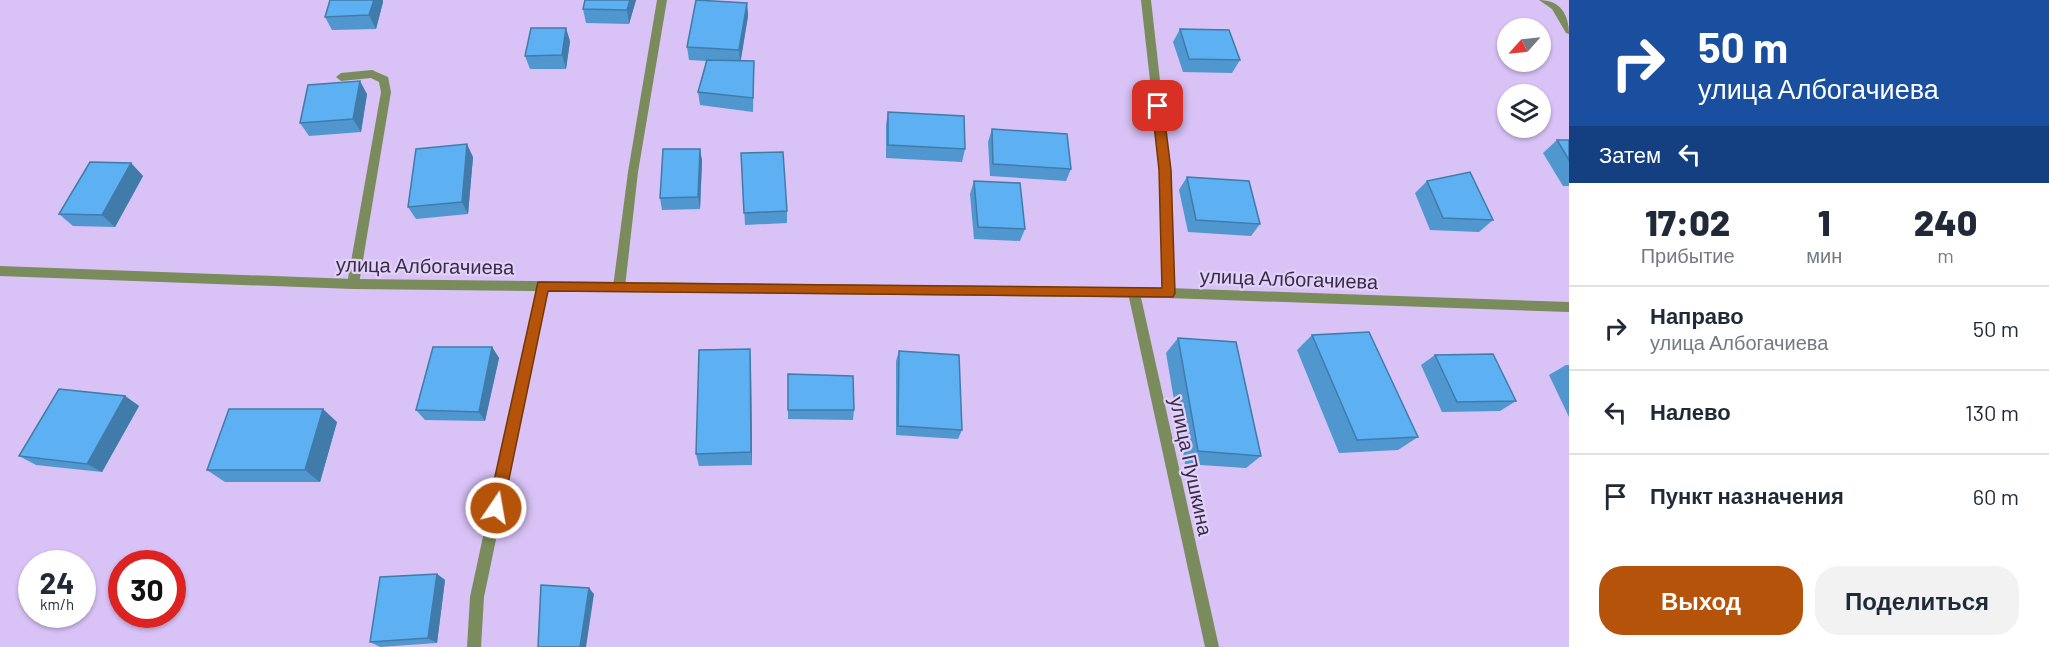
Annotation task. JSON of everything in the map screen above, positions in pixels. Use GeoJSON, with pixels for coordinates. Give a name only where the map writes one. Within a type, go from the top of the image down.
{"type":"FeatureCollection","features":[{"type":"Feature","properties":{"kind":"street"},"geometry":{"type":"LineString","coordinates":[[619,286],[633,172],[662,0]]}},
{"type":"Feature","properties":{"kind":"street"},"geometry":{"type":"LineString","coordinates":[[1146,0],[1165,170],[1168,293]]}},
{"type":"Feature","properties":{"kind":"street"},"geometry":{"type":"LineString","coordinates":[[1544,0],[1555,7],[1569,31]]}},
{"type":"Feature","properties":{"kind":"street"},"geometry":{"type":"LineString","coordinates":[[341,76],[372,74],[384,80],[386,92],[353,284]]}},
{"type":"Feature","properties":{"kind":"street","name":"улица Албогачиева"},"geometry":{"type":"LineString","coordinates":[[0,271],[353,284],[1168,293],[1569,307]]}},
{"type":"Feature","properties":{"kind":"street"},"geometry":{"type":"LineString","coordinates":[[474,647],[477,597],[543,286]]}},
{"type":"Feature","properties":{"kind":"street","name":"улица Пушкина"},"geometry":{"type":"LineString","coordinates":[[1134,293],[1212,647]]}},
{"type":"Feature","properties":{"kind":"building"},"geometry":{"type":"Polygon","coordinates":[[[330,0],[374,0],[369,15],[325,17],[330,0]]]}},
{"type":"Feature","properties":{"kind":"building"},"geometry":{"type":"Polygon","coordinates":[[[585,0],[630,0],[627,10],[583,9],[585,0]]]}},
{"type":"Feature","properties":{"kind":"building"},"geometry":{"type":"Polygon","coordinates":[[[696,0],[747,3],[739,50],[687,47],[696,0]]]}},
{"type":"Feature","properties":{"kind":"building"},"geometry":{"type":"Polygon","coordinates":[[[531,28],[566,28],[562,55],[525,56],[531,28]]]}},
{"type":"Feature","properties":{"kind":"building"},"geometry":{"type":"Polygon","coordinates":[[[1180,29],[1229,30],[1240,60],[1189,59],[1180,29]]]}},
{"type":"Feature","properties":{"kind":"building"},"geometry":{"type":"Polygon","coordinates":[[[707,60],[754,61],[753,98],[698,92],[707,60]]]}},
{"type":"Feature","properties":{"kind":"building"},"geometry":{"type":"Polygon","coordinates":[[[360,81],[353,119],[300,123],[308,85],[360,81]]]}},
{"type":"Feature","properties":{"kind":"building"},"geometry":{"type":"Polygon","coordinates":[[[888,112],[964,116],[965,149],[888,145],[888,112]]]}},
{"type":"Feature","properties":{"kind":"building"},"geometry":{"type":"Polygon","coordinates":[[[992,129],[1067,134],[1071,169],[993,164],[992,129]]]}},
{"type":"Feature","properties":{"kind":"building"},"geometry":{"type":"Polygon","coordinates":[[[1557,140],[1569,140],[1569,160],[1557,140]]]}},
{"type":"Feature","properties":{"kind":"building"},"geometry":{"type":"Polygon","coordinates":[[[467,144],[462,202],[408,207],[416,149],[467,144]]]}},
{"type":"Feature","properties":{"kind":"building"},"geometry":{"type":"Polygon","coordinates":[[[663,149],[700,149],[698,197],[660,198],[663,149]]]}},
{"type":"Feature","properties":{"kind":"building"},"geometry":{"type":"Polygon","coordinates":[[[783,152],[787,211],[744,213],[741,153],[783,152]]]}},
{"type":"Feature","properties":{"kind":"building"},"geometry":{"type":"Polygon","coordinates":[[[90,162],[131,163],[102,215],[59,214],[90,162]]]}},
{"type":"Feature","properties":{"kind":"building"},"geometry":{"type":"Polygon","coordinates":[[[1470,172],[1493,220],[1443,218],[1427,181],[1470,172]]]}},
{"type":"Feature","properties":{"kind":"building"},"geometry":{"type":"Polygon","coordinates":[[[1187,177],[1249,181],[1260,224],[1196,220],[1187,177]]]}},
{"type":"Feature","properties":{"kind":"building"},"geometry":{"type":"Polygon","coordinates":[[[974,181],[1020,183],[1025,229],[978,227],[974,181]]]}},
{"type":"Feature","properties":{"kind":"building"},"geometry":{"type":"Polygon","coordinates":[[[1369,332],[1418,437],[1357,440],[1312,335],[1369,332]]]}},
{"type":"Feature","properties":{"kind":"building"},"geometry":{"type":"Polygon","coordinates":[[[1178,338],[1236,342],[1261,456],[1198,451],[1178,338]]]}},
{"type":"Feature","properties":{"kind":"building"},"geometry":{"type":"Polygon","coordinates":[[[433,347],[492,347],[479,412],[416,410],[433,347]]]}},
{"type":"Feature","properties":{"kind":"building"},"geometry":{"type":"Polygon","coordinates":[[[750,349],[751,452],[696,454],[699,350],[750,349]]]}},
{"type":"Feature","properties":{"kind":"building"},"geometry":{"type":"Polygon","coordinates":[[[899,351],[959,355],[962,430],[898,426],[899,351]]]}},
{"type":"Feature","properties":{"kind":"building"},"geometry":{"type":"Polygon","coordinates":[[[1493,354],[1516,401],[1457,402],[1435,355],[1493,354]]]}},
{"type":"Feature","properties":{"kind":"building"},"geometry":{"type":"Polygon","coordinates":[[[788,374],[853,376],[854,410],[788,410],[788,374]]]}},
{"type":"Feature","properties":{"kind":"building"},"geometry":{"type":"Polygon","coordinates":[[[59,389],[125,396],[87,464],[19,456],[59,389]]]}},
{"type":"Feature","properties":{"kind":"building"},"geometry":{"type":"Polygon","coordinates":[[[229,409],[323,409],[305,470],[207,470],[229,409]]]}},
{"type":"Feature","properties":{"kind":"building"},"geometry":{"type":"Polygon","coordinates":[[[437,574],[428,638],[370,642],[380,577],[437,574]]]}},
{"type":"Feature","properties":{"kind":"building"},"geometry":{"type":"Polygon","coordinates":[[[541,585],[589,588],[580,647],[538,647],[541,585]]]}},
{"type":"Feature","properties":{"kind":"route"},"geometry":{"type":"LineString","coordinates":[[496,508],[543,286],[1168,293],[1165,170],[1158,106]]}}]}
